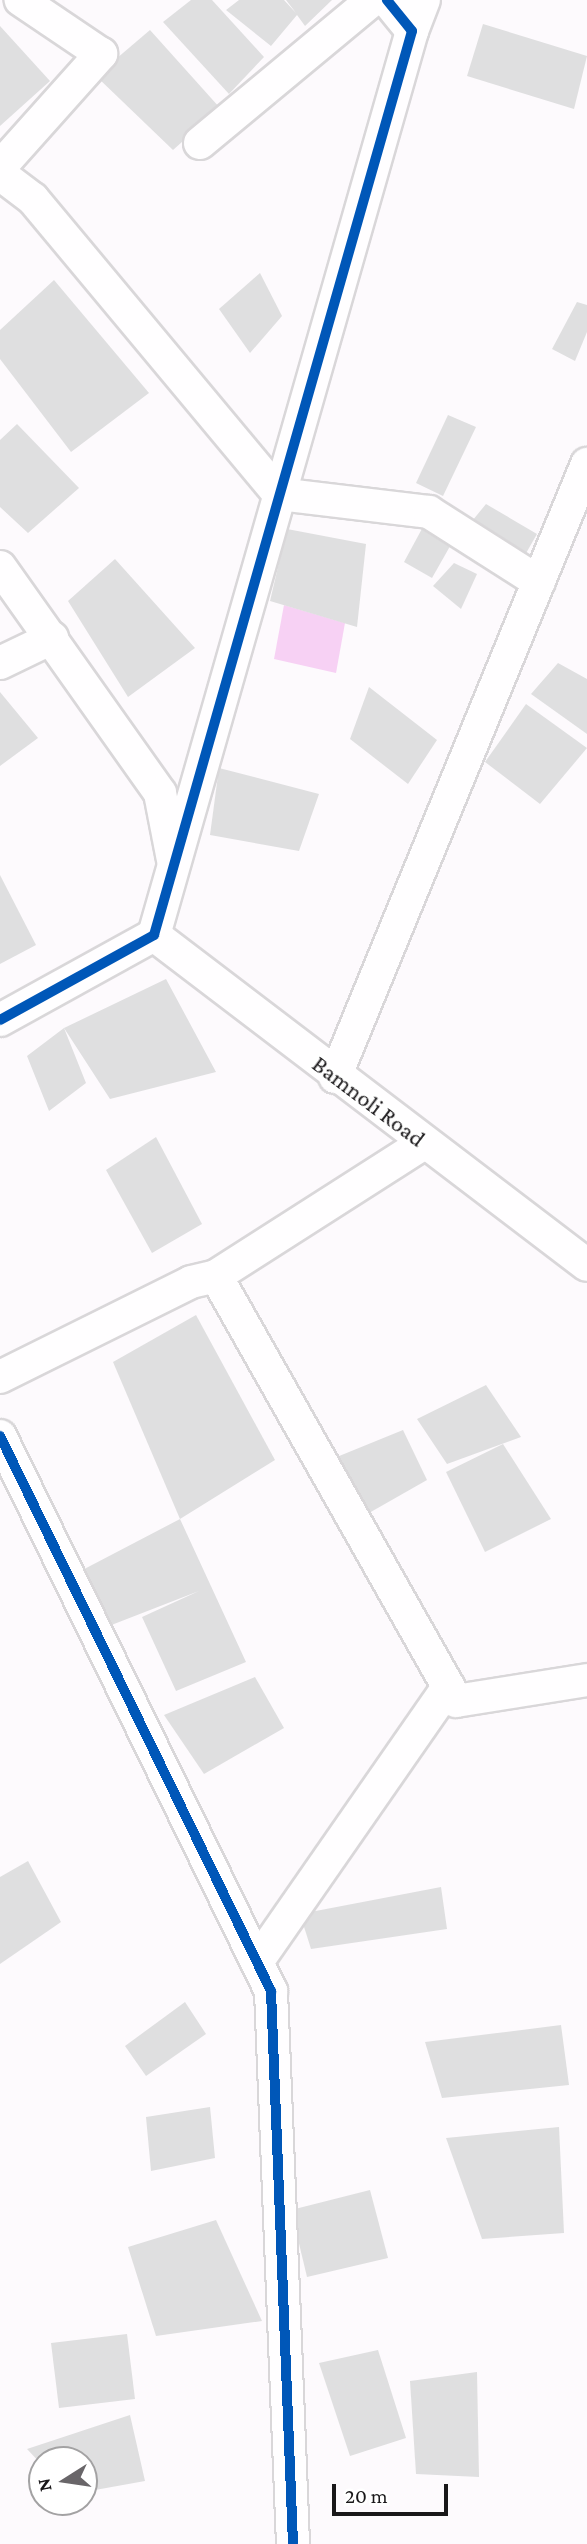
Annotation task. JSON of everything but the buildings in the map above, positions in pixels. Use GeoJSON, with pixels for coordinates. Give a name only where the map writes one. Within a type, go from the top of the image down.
{"type":"FeatureCollection","features":[{"type":"Feature","properties":{"kind":"street"},"geometry":{"type":"LineString","coordinates":[[0,167],[101,54],[21,0]]}},
{"type":"Feature","properties":{"kind":"street"},"geometry":{"type":"LineString","coordinates":[[200,143],[372,0]]}},
{"type":"Feature","properties":{"kind":"street"},"geometry":{"type":"LineString","coordinates":[[387,0],[412,31]]}},
{"type":"Feature","properties":{"kind":"street"},"geometry":{"type":"LineString","coordinates":[[0,1020],[154,934],[412,31],[424,0]]}},
{"type":"Feature","properties":{"kind":"street"},"geometry":{"type":"LineString","coordinates":[[0,174],[33,198],[279,494],[429,512],[539,582]]}},
{"type":"Feature","properties":{"kind":"street"},"geometry":{"type":"LineString","coordinates":[[335,1077],[587,464]]}},
{"type":"Feature","properties":{"kind":"street"},"geometry":{"type":"LineString","coordinates":[[0,567],[160,793],[174,864]]}},
{"type":"Feature","properties":{"kind":"street"},"geometry":{"type":"LineString","coordinates":[[0,663],[52,638]]}},
{"type":"Feature","properties":{"kind":"street","name":"Bamnoli Road"},"geometry":{"type":"LineString","coordinates":[[154,934],[335,1077],[587,1265]]}},
{"type":"Feature","properties":{"kind":"street"},"geometry":{"type":"LineString","coordinates":[[0,1377],[191,1282],[216,1276],[424,1143]]}},
{"type":"Feature","properties":{"kind":"street"},"geometry":{"type":"LineString","coordinates":[[216,1276],[456,1701],[587,1680]]}},
{"type":"Feature","properties":{"kind":"street"},"geometry":{"type":"LineString","coordinates":[[0,1436],[271,1991],[293,2544]]}},
{"type":"Feature","properties":{"kind":"street"},"geometry":{"type":"LineString","coordinates":[[257,1962],[448,1687]]}},
{"type":"Feature","properties":{"kind":"shaded area"},"geometry":{"type":"Polygon","coordinates":[[[284,605],[345,623],[336,673],[274,659],[284,605]]]}},
{"type":"Feature","properties":{"kind":"cycle path"},"geometry":{"type":"LineString","coordinates":[[0,1020],[154,935],[412,31],[387,0]]}},
{"type":"Feature","properties":{"kind":"cycle path"},"geometry":{"type":"LineString","coordinates":[[0,1436],[271,1991],[293,2544]]}}]}
